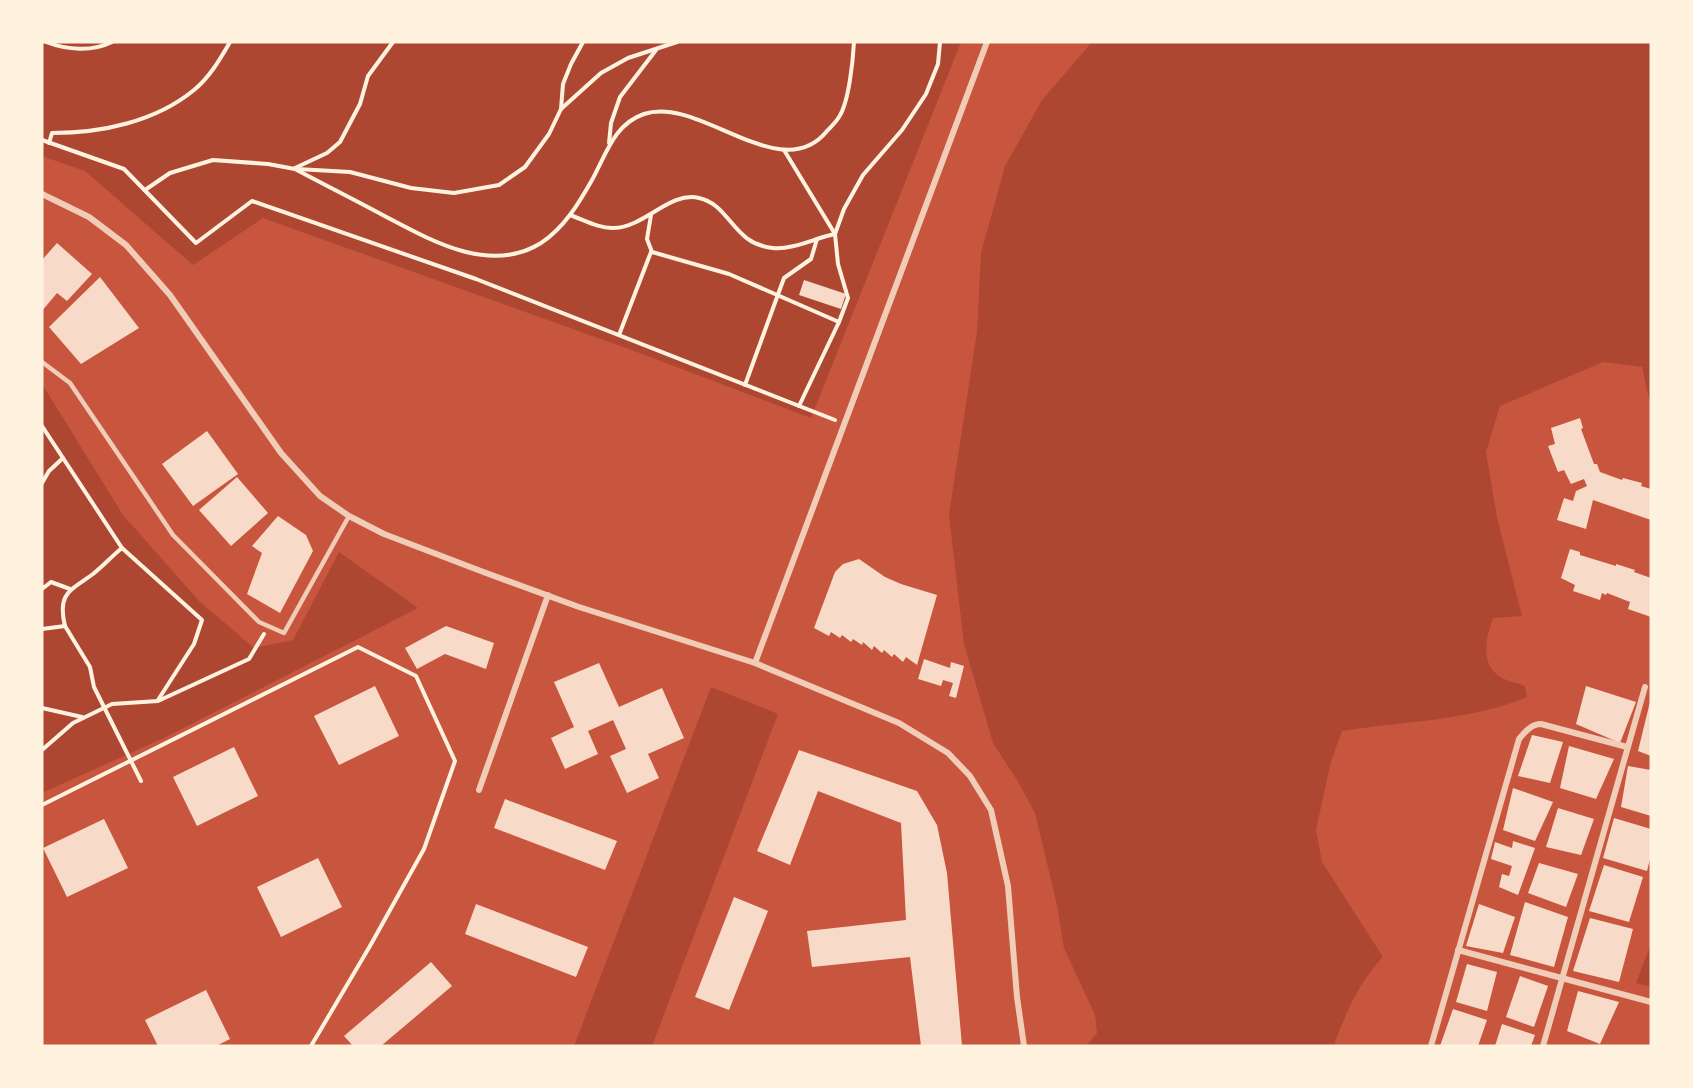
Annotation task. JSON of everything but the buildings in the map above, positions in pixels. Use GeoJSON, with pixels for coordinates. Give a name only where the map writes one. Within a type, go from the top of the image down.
{"type":"FeatureCollection","features":[{"type":"Feature","properties":{"kind":"street"},"geometry":{"type":"LineString","coordinates":[[754,663],[987,42]]}},
{"type":"Feature","properties":{"kind":"street"},"geometry":{"type":"LineString","coordinates":[[42,194],[89,217],[126,245],[170,295],[281,453],[320,496],[349,516],[384,534],[548,595],[754,663],[899,723],[948,753],[970,776],[991,810],[1008,886],[1017,997],[1024,1046]]}},
{"type":"Feature","properties":{"kind":"street"},"geometry":{"type":"LineString","coordinates":[[479,790],[548,595]]}},
{"type":"Feature","properties":{"kind":"street"},"geometry":{"type":"LineString","coordinates":[[1543,1046],[1645,687]]}},
{"type":"Feature","properties":{"kind":"street"},"geometry":{"type":"LineString","coordinates":[[1431,1046],[1519,739],[1527,729],[1535,724],[1541,724],[1627,747]]}},
{"type":"Feature","properties":{"kind":"street"},"geometry":{"type":"LineString","coordinates":[[1458,950],[1651,1002]]}},
{"type":"Feature","properties":{"kind":"lane"},"geometry":{"type":"LineString","coordinates":[[42,362],[70,383],[173,535],[259,622],[284,633],[349,516]]}},
{"type":"Feature","properties":{"kind":"path"},"geometry":{"type":"LineString","coordinates":[[46,42],[74,49],[100,48],[112,42]]}},
{"type":"Feature","properties":{"kind":"path"},"geometry":{"type":"LineString","coordinates":[[49,143],[52,133],[93,131],[132,122],[161,111],[194,90],[213,70],[230,42]]}},
{"type":"Feature","properties":{"kind":"path"},"geometry":{"type":"LineString","coordinates":[[295,169],[327,153],[340,142],[360,104],[368,76],[393,42]]}},
{"type":"Feature","properties":{"kind":"path"},"geometry":{"type":"LineString","coordinates":[[145,190],[170,173],[213,160],[268,164],[295,169],[350,172],[411,188],[454,192],[499,186],[525,167],[549,134],[561,109],[563,84],[583,42]]}},
{"type":"Feature","properties":{"kind":"path"},"geometry":{"type":"LineString","coordinates":[[561,109],[601,73],[628,58],[677,42]]}},
{"type":"Feature","properties":{"kind":"path"},"geometry":{"type":"LineString","coordinates":[[295,169],[440,244],[474,253],[510,255],[541,243],[570,215],[609,146],[625,124],[645,114],[668,112],[706,123],[763,147],[784,150],[805,147],[823,137],[840,116],[854,57],[854,42]]}},
{"type":"Feature","properties":{"kind":"path"},"geometry":{"type":"LineString","coordinates":[[799,406],[848,298],[838,264],[836,234],[844,209],[863,175],[902,130],[926,94],[938,64],[940,42]]}},
{"type":"Feature","properties":{"kind":"path"},"geometry":{"type":"LineString","coordinates":[[609,146],[611,123],[620,97],[657,50]]}},
{"type":"Feature","properties":{"kind":"path"},"geometry":{"type":"LineString","coordinates":[[42,140],[124,169],[196,243],[252,201],[476,279],[844,424]]}},
{"type":"Feature","properties":{"kind":"path"},"geometry":{"type":"LineString","coordinates":[[784,150],[836,234]]}},
{"type":"Feature","properties":{"kind":"path"},"geometry":{"type":"LineString","coordinates":[[570,215],[613,228],[633,224],[651,215],[670,201],[697,197],[712,203],[742,237],[756,244],[774,248],[836,234]]}},
{"type":"Feature","properties":{"kind":"path"},"geometry":{"type":"LineString","coordinates":[[619,335],[652,252],[647,239],[651,215]]}},
{"type":"Feature","properties":{"kind":"path"},"geometry":{"type":"LineString","coordinates":[[745,385],[784,278],[799,270],[811,259],[817,238]]}},
{"type":"Feature","properties":{"kind":"path"},"geometry":{"type":"LineString","coordinates":[[652,252],[729,274],[839,322]]}},
{"type":"Feature","properties":{"kind":"path"},"geometry":{"type":"LineString","coordinates":[[42,426],[122,548],[202,620],[194,644],[158,701]]}},
{"type":"Feature","properties":{"kind":"path"},"geometry":{"type":"LineString","coordinates":[[42,483],[49,471],[63,458]]}},
{"type":"Feature","properties":{"kind":"path"},"geometry":{"type":"LineString","coordinates":[[122,548],[70,589],[61,609],[65,626],[90,667],[94,687],[141,781]]}},
{"type":"Feature","properties":{"kind":"path"},"geometry":{"type":"LineString","coordinates":[[42,590],[51,582],[70,589]]}},
{"type":"Feature","properties":{"kind":"path"},"geometry":{"type":"LineString","coordinates":[[42,628],[65,626]]}},
{"type":"Feature","properties":{"kind":"path"},"geometry":{"type":"LineString","coordinates":[[42,750],[73,723],[112,704],[158,701],[249,659],[268,626]]}},
{"type":"Feature","properties":{"kind":"path"},"geometry":{"type":"LineString","coordinates":[[42,805],[358,647],[416,676],[455,761],[423,849],[370,946],[311,1046]]}},
{"type":"Feature","properties":{"kind":"path"},"geometry":{"type":"LineString","coordinates":[[42,708],[84,717]]}},
{"type":"Feature","properties":{"kind":"shaded area"},"geometry":{"type":"Polygon","coordinates":[[[42,42],[961,42],[811,418],[637,352],[263,218],[193,265],[85,171],[42,156],[42,42]]]}},
{"type":"Feature","properties":{"kind":"shaded area"},"geometry":{"type":"Polygon","coordinates":[[[1092,42],[1651,42],[1651,408],[1642,367],[1603,362],[1500,406],[1486,452],[1497,517],[1522,616],[1493,618],[1486,651],[1487,659],[1495,673],[1525,686],[1527,697],[1460,716],[1342,731],[1331,761],[1316,830],[1322,862],[1383,957],[1367,976],[1354,997],[1335,1046],[1086,1046],[1097,1033],[1095,1015],[1064,948],[1057,905],[1035,813],[993,743],[964,644],[949,515],[977,332],[981,253],[1005,166],[1042,100],[1092,42]]]}},
{"type":"Feature","properties":{"kind":"shaded area"},"geometry":{"type":"Polygon","coordinates":[[[42,384],[123,515],[199,601],[254,648],[293,640],[339,552],[418,608],[166,737],[42,793],[42,384]]]}},
{"type":"Feature","properties":{"kind":"shaded area"},"geometry":{"type":"Polygon","coordinates":[[[711,687],[778,714],[652,1046],[574,1046],[711,687]]]}},
{"type":"Feature","properties":{"kind":"shaded area"},"geometry":{"type":"Polygon","coordinates":[[[1651,944],[1651,987],[1636,983],[1651,944]]]}}]}
